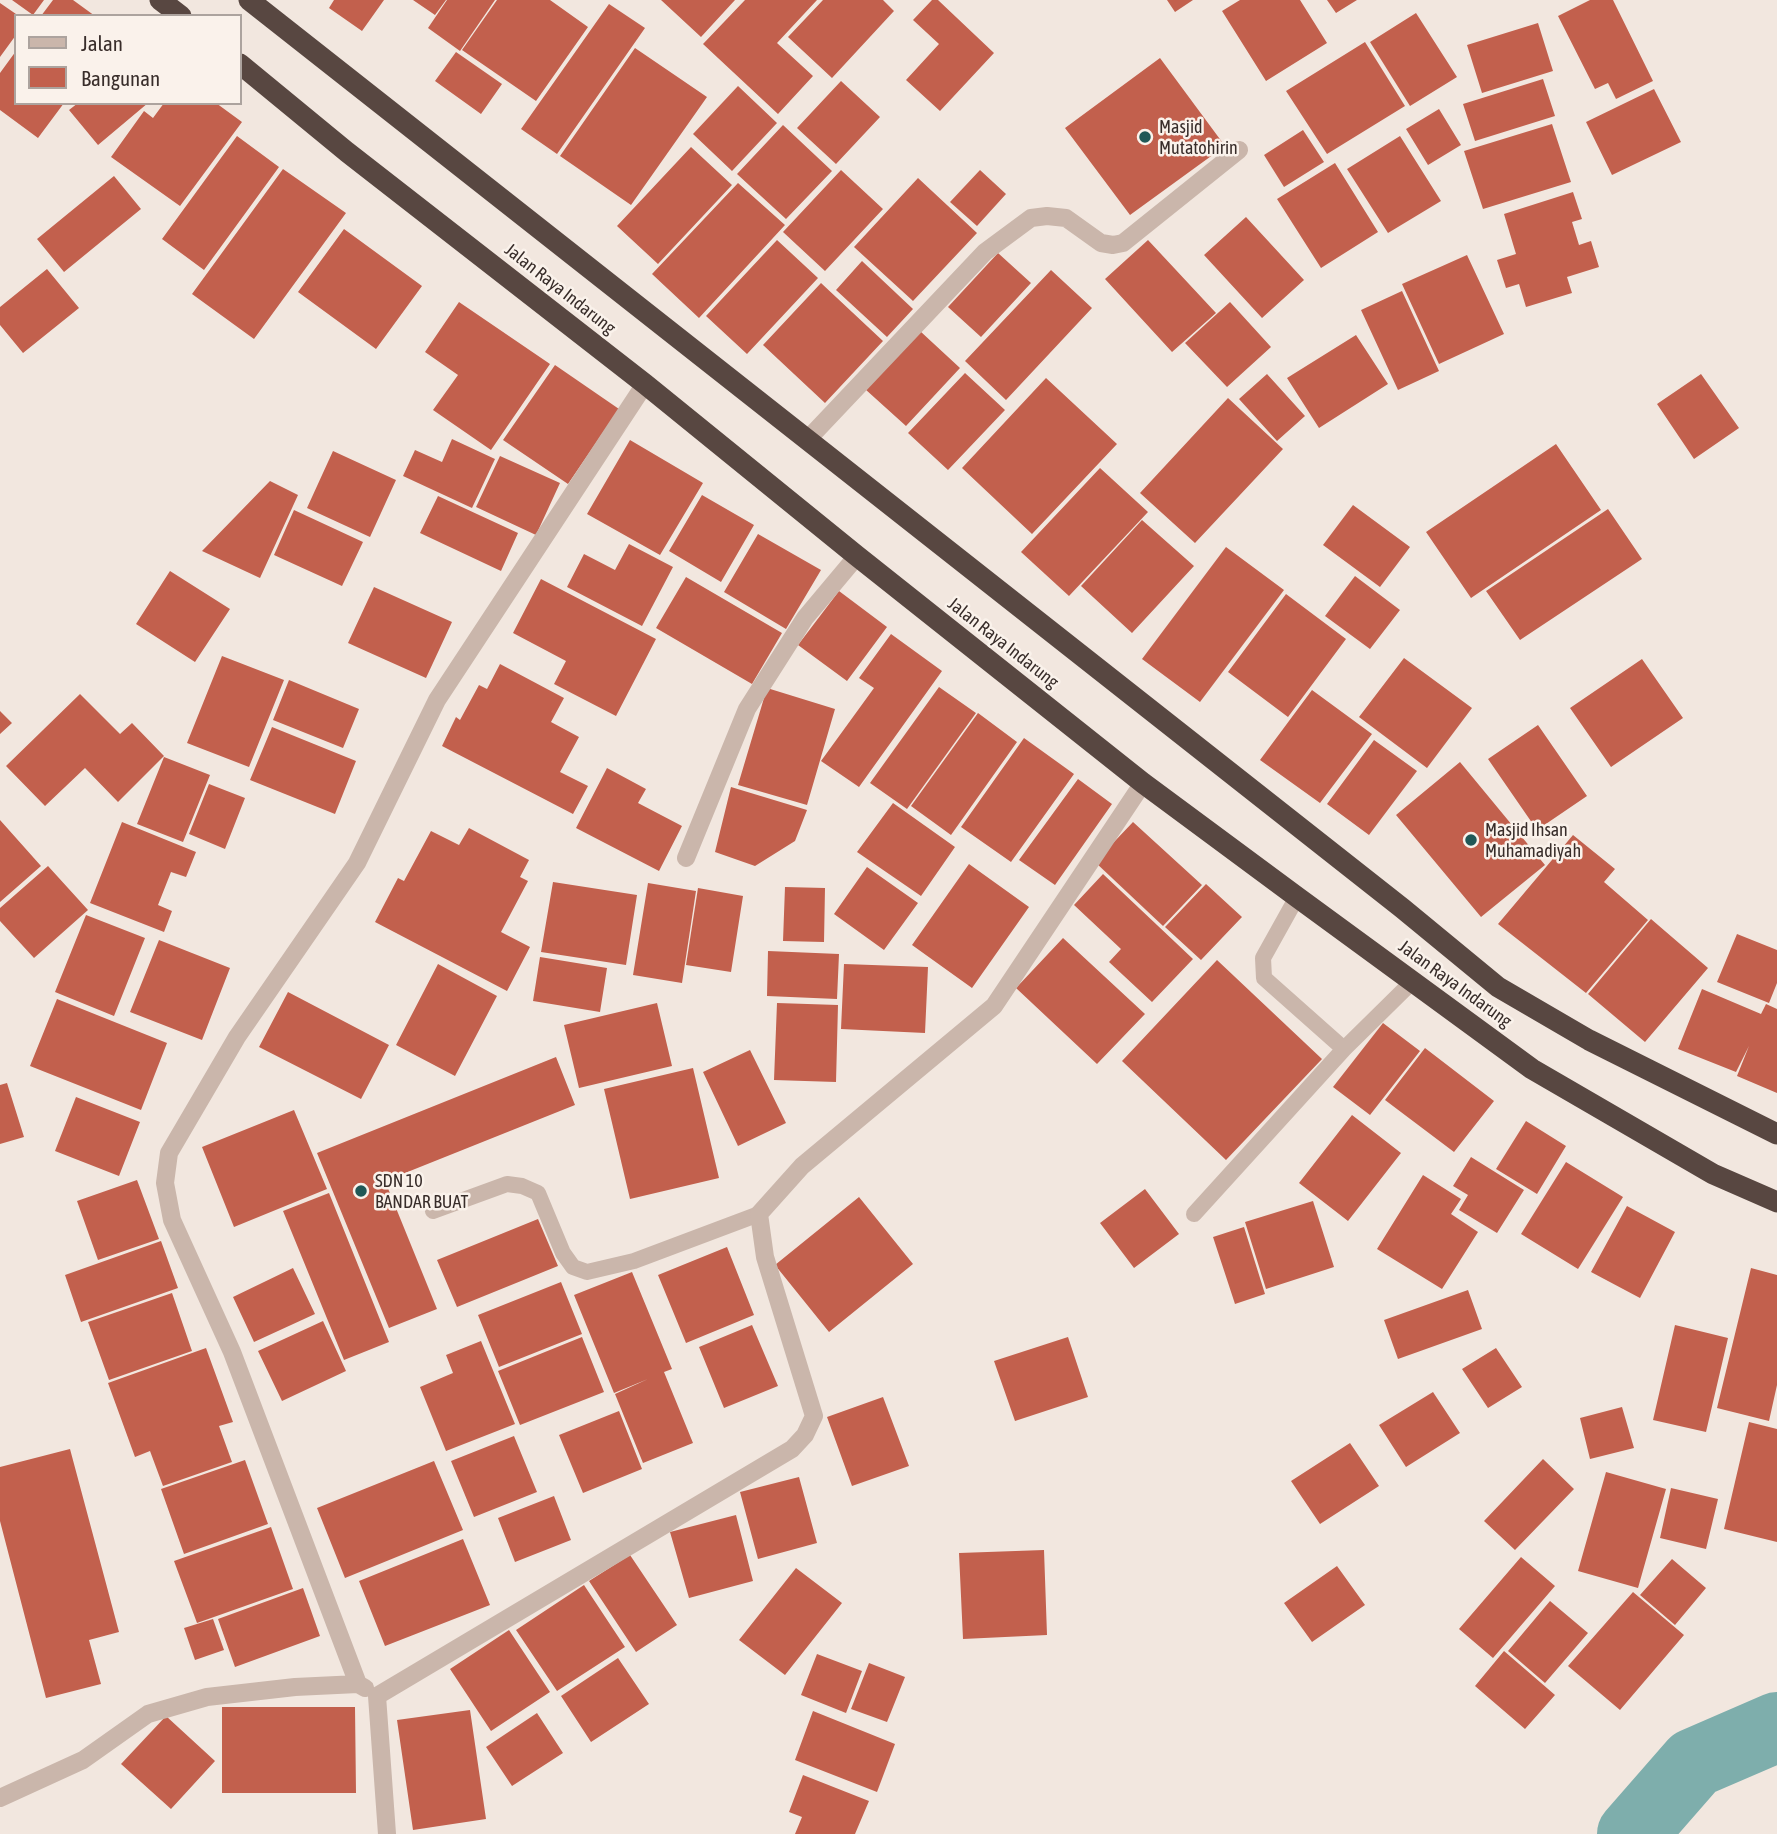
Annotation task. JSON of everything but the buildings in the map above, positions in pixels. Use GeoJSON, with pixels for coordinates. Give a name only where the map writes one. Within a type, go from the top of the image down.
{"type":"FeatureCollection","features":[{"type":"Feature","properties":{"kind":"highway"},"geometry":{"type":"LineString","coordinates":[[160,0],[178,14]]}},
{"type":"Feature","properties":{"kind":"highway","name":"Jalan Raya Indarung"},"geometry":{"type":"LineString","coordinates":[[249,0],[1402,908],[1498,987],[1589,1040],[1777,1134]]}},
{"type":"Feature","properties":{"kind":"highway","name":"Jalan Raya Indarung"},"geometry":{"type":"LineString","coordinates":[[242,66],[347,152],[645,384],[1143,783],[1532,1069],[1713,1174],[1777,1202]]}},
{"type":"Feature","properties":{"kind":"street"},"geometry":{"type":"LineString","coordinates":[[808,439],[985,252],[1031,218],[1066,218],[1101,243],[1124,243],[1239,150]]}},
{"type":"Feature","properties":{"kind":"street"},"geometry":{"type":"LineString","coordinates":[[358,1684],[232,1352],[172,1220],[164,1183],[169,1153],[237,1037],[357,863],[437,700],[645,384]]}},
{"type":"Feature","properties":{"kind":"street"},"geometry":{"type":"LineString","coordinates":[[687,858],[747,709],[805,618],[857,556]]}},
{"type":"Feature","properties":{"kind":"street"},"geometry":{"type":"LineString","coordinates":[[377,1696],[792,1449],[805,1435],[814,1416],[765,1257],[759,1214],[802,1166],[994,1006],[1143,783]]}},
{"type":"Feature","properties":{"kind":"street"},"geometry":{"type":"LineString","coordinates":[[0,1798],[83,1760],[148,1714],[207,1697],[295,1687],[358,1684],[377,1696]]}},
{"type":"Feature","properties":{"kind":"street"},"geometry":{"type":"LineString","coordinates":[[377,1696],[387,1834]]}},
{"type":"Feature","properties":{"kind":"lane"},"geometry":{"type":"LineString","coordinates":[[1297,897],[1263,958],[1264,978],[1344,1049]]}},
{"type":"Feature","properties":{"kind":"lane"},"geometry":{"type":"LineString","coordinates":[[1194,1214],[1344,1049],[1413,981]]}},
{"type":"Feature","properties":{"kind":"lane"},"geometry":{"type":"LineString","coordinates":[[433,1211],[507,1184],[522,1186],[538,1193],[563,1253],[573,1267],[587,1272],[634,1261],[759,1214]]}},
{"type":"Feature","properties":{"kind":"waterway"},"geometry":{"type":"LineString","coordinates":[[1632,1834],[1694,1763],[1777,1727]]}},
{"type":"Feature","properties":{"kind":"place","name":"Masjid Mutatohirin"},"geometry":{"type":"Point","coordinates":[1145,137]}},
{"type":"Feature","properties":{"kind":"place","name":"Masjid Ihsan Muhamadiyah"},"geometry":{"type":"Point","coordinates":[1471,840]}},
{"type":"Feature","properties":{"kind":"place","name":"SDN 10 BANDAR BUAT"},"geometry":{"type":"Point","coordinates":[361,1191]}}]}
